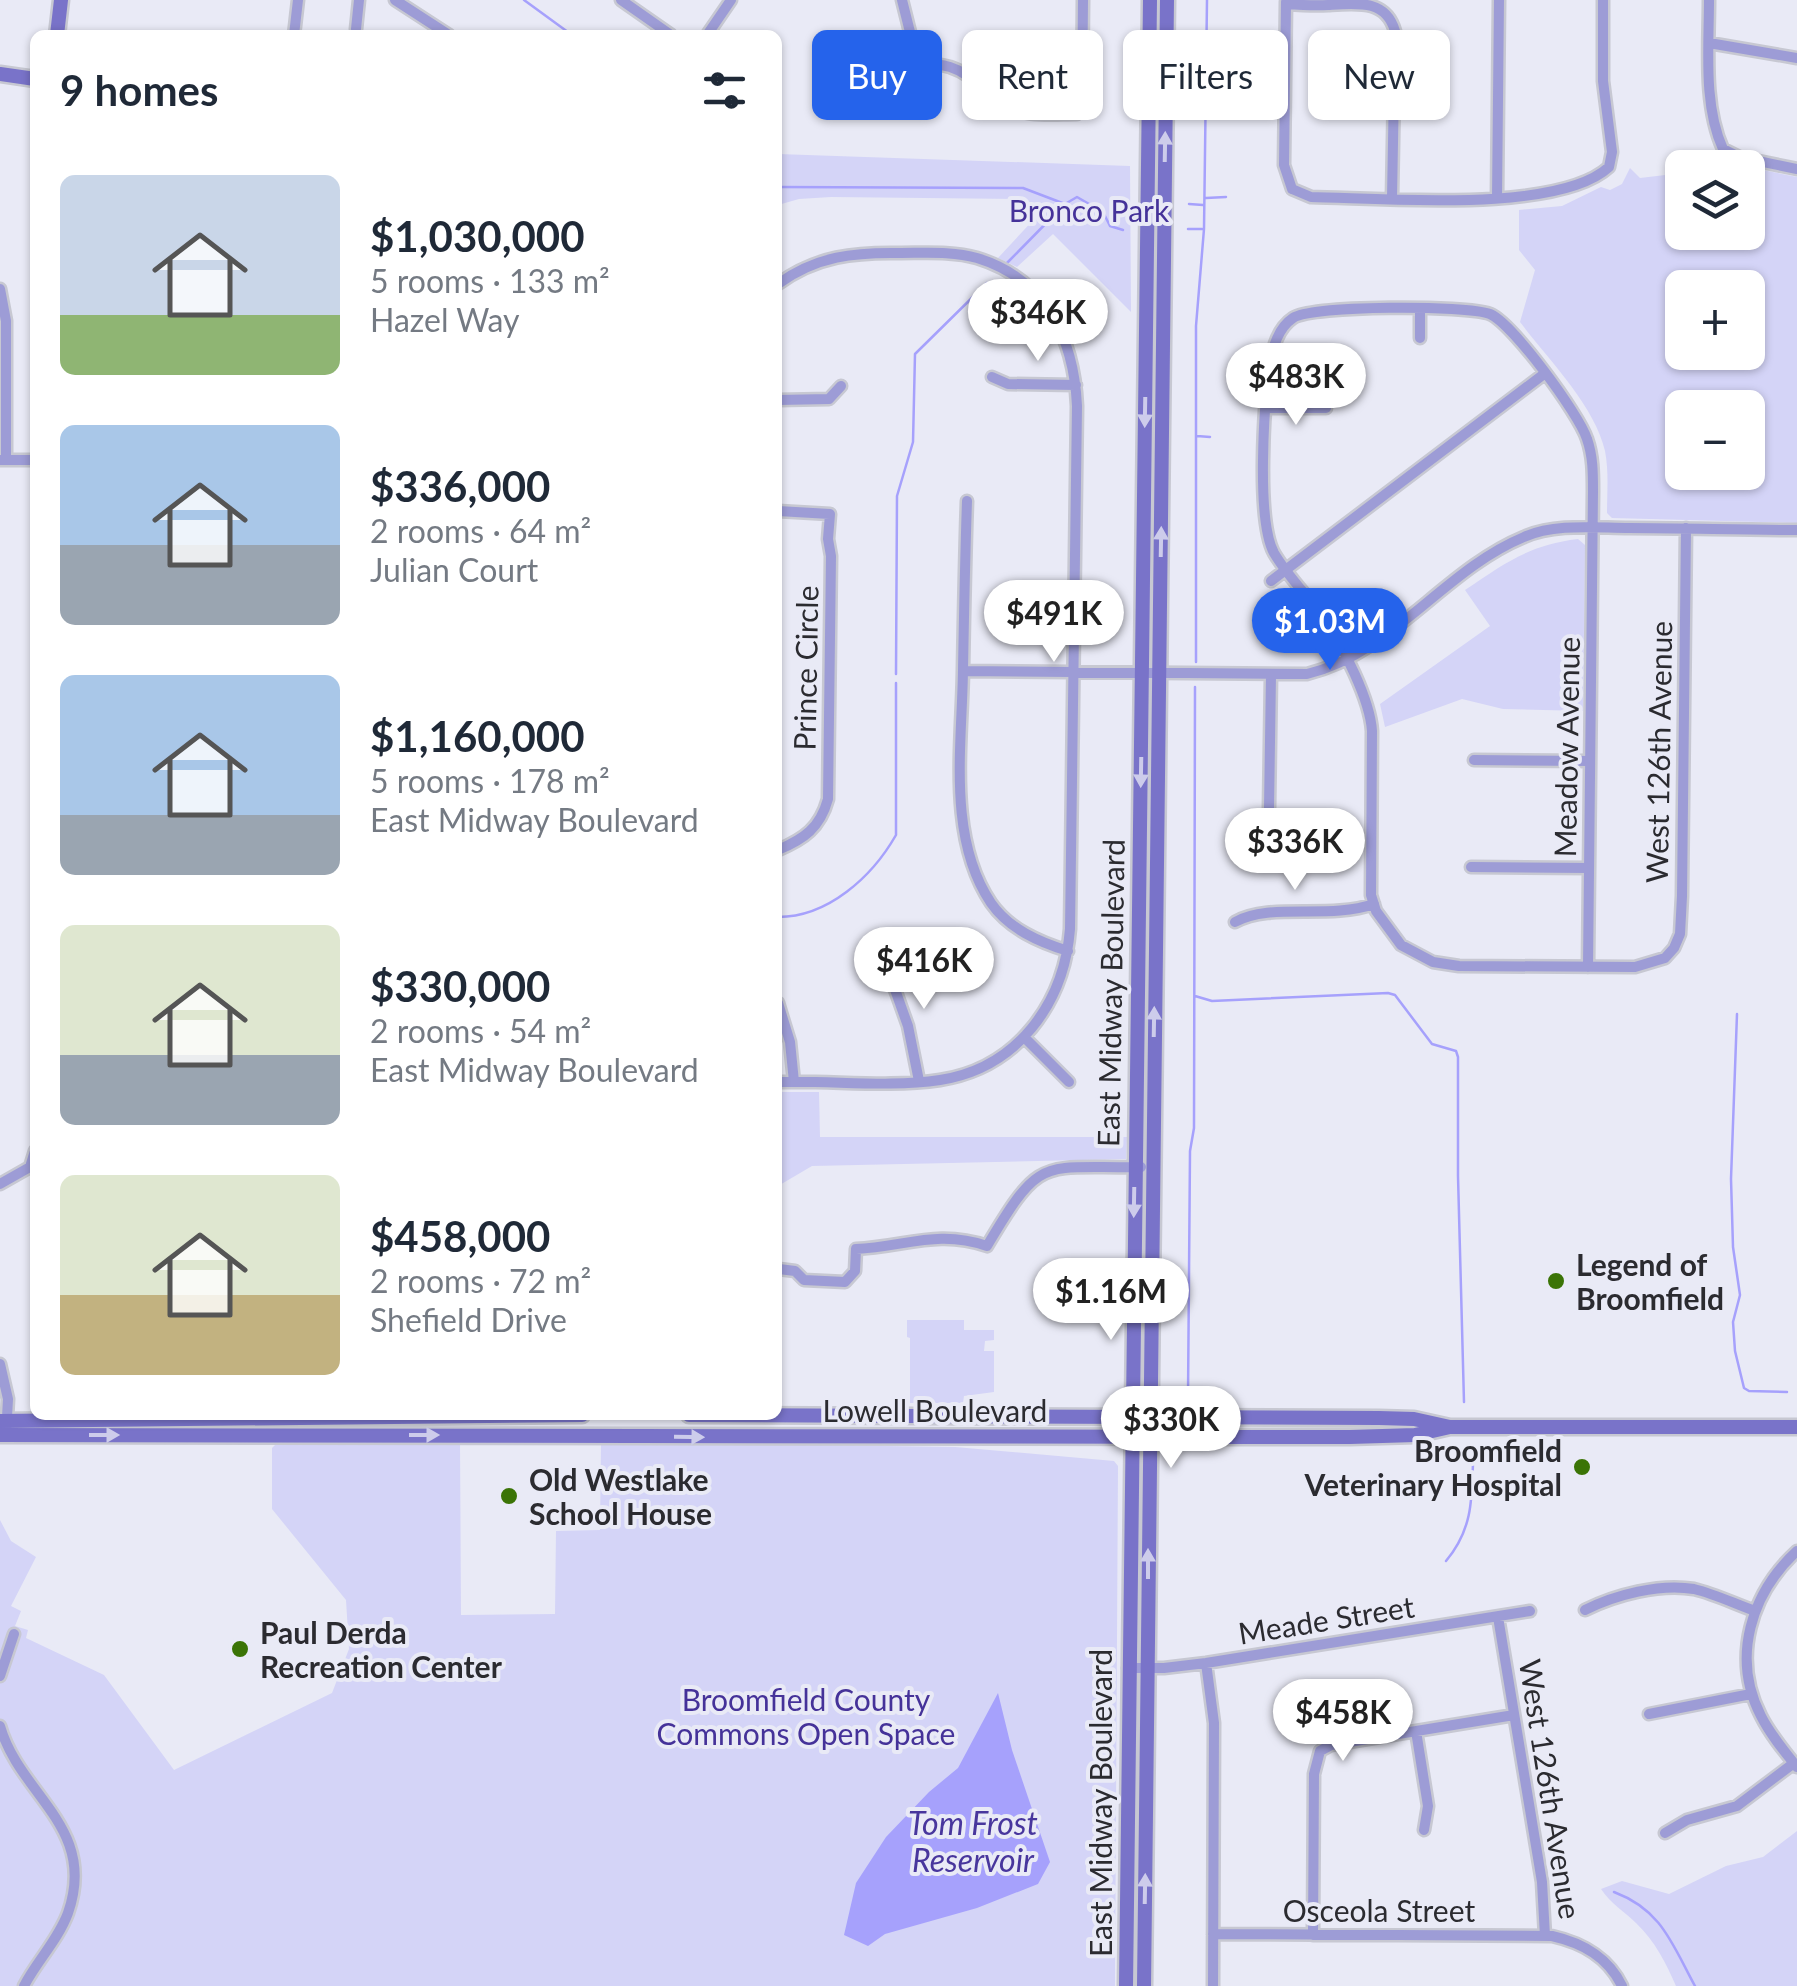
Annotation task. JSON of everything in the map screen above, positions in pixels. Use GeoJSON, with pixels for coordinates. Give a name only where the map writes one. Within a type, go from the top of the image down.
{"type":"FeatureCollection","features":[{"type":"Feature","properties":{"kind":"main road"},"geometry":{"type":"LineString","coordinates":[[57,30],[60,0]]}},
{"type":"Feature","properties":{"kind":"main road","name":"East Midway Boulevard"},"geometry":{"type":"LineString","coordinates":[[1126,1986],[1150,0]]}},
{"type":"Feature","properties":{"kind":"main road","name":"East Midway Boulevard"},"geometry":{"type":"LineString","coordinates":[[1144,1986],[1167,0]]}},
{"type":"Feature","properties":{"kind":"main road"},"geometry":{"type":"LineString","coordinates":[[0,74],[30,78]]}},
{"type":"Feature","properties":{"kind":"main road","name":"Lowell Boulevard"},"geometry":{"type":"LineString","coordinates":[[782,1416],[1355,1418],[1414,1419],[1450,1427],[1797,1426]]}},
{"type":"Feature","properties":{"kind":"main road"},"geometry":{"type":"LineString","coordinates":[[782,1437],[836,1427],[844,1423],[846,1416]]}},
{"type":"Feature","properties":{"kind":"main road"},"geometry":{"type":"LineString","coordinates":[[1283,1437],[1290,1426],[1331,1426],[1355,1418]]}},
{"type":"Feature","properties":{"kind":"main road"},"geometry":{"type":"LineString","coordinates":[[4,1428],[301,1420]]}},
{"type":"Feature","properties":{"kind":"main road"},"geometry":{"type":"LineString","coordinates":[[266,1435],[268,1426],[274,1424],[332,1420]]}},
{"type":"Feature","properties":{"kind":"main road"},"geometry":{"type":"LineString","coordinates":[[725,1420],[725,1437]]}},
{"type":"Feature","properties":{"kind":"main road"},"geometry":{"type":"LineString","coordinates":[[742,1420],[742,1438]]}},
{"type":"Feature","properties":{"kind":"main road","name":"Lowell Boulevard"},"geometry":{"type":"LineString","coordinates":[[4,1428],[266,1435],[742,1438],[1415,1435],[1450,1427]]}},
{"type":"Feature","properties":{"kind":"street"},"geometry":{"type":"LineString","coordinates":[[295,30],[298,0]]}},
{"type":"Feature","properties":{"kind":"street"},"geometry":{"type":"LineString","coordinates":[[356,29],[359,0]]}},
{"type":"Feature","properties":{"kind":"street"},"geometry":{"type":"LineString","coordinates":[[395,0],[441,30]]}},
{"type":"Feature","properties":{"kind":"street"},"geometry":{"type":"LineString","coordinates":[[711,30],[732,0]]}},
{"type":"Feature","properties":{"kind":"street"},"geometry":{"type":"LineString","coordinates":[[902,0],[911,30]]}},
{"type":"Feature","properties":{"kind":"street"},"geometry":{"type":"LineString","coordinates":[[942,67],[974,78],[1001,103],[1020,112],[1077,114],[1082,108],[1084,0]]}},
{"type":"Feature","properties":{"kind":"street"},"geometry":{"type":"LineString","coordinates":[[1497,198],[1499,0]]}},
{"type":"Feature","properties":{"kind":"street"},"geometry":{"type":"LineString","coordinates":[[1392,198],[1394,31],[1384,3],[1286,2],[1284,166],[1288,194],[1311,198],[1392,198],[1497,198],[1555,193],[1612,170],[1603,81],[1603,0]]}},
{"type":"Feature","properties":{"kind":"street"},"geometry":{"type":"LineString","coordinates":[[1709,0],[1716,130],[1724,150],[1738,157],[1797,169]]}},
{"type":"Feature","properties":{"kind":"street"},"geometry":{"type":"LineString","coordinates":[[623,1],[664,30]]}},
{"type":"Feature","properties":{"kind":"street"},"geometry":{"type":"LineString","coordinates":[[1709,43],[1797,58]]}},
{"type":"Feature","properties":{"kind":"street"},"geometry":{"type":"LineString","coordinates":[[782,282],[818,261],[861,252],[945,253],[976,258],[1014,276],[1044,303],[1072,355],[1076,384],[1068,951],[1054,996],[1024,1038],[989,1065],[972,1072],[938,1080],[782,1082]]}},
{"type":"Feature","properties":{"kind":"street"},"geometry":{"type":"LineString","coordinates":[[0,288],[6,321],[3,460],[30,460]]}},
{"type":"Feature","properties":{"kind":"street"},"geometry":{"type":"LineString","coordinates":[[1420,309],[1420,338]]}},
{"type":"Feature","properties":{"kind":"street","name":"Meadow Avenue"},"geometry":{"type":"LineString","coordinates":[[1266,408],[1276,340],[1291,319],[1312,311],[1466,310],[1490,314],[1505,324],[1582,426],[1590,448],[1593,528],[1588,967]]}},
{"type":"Feature","properties":{"kind":"street"},"geometry":{"type":"LineString","coordinates":[[1271,581],[1544,374]]}},
{"type":"Feature","properties":{"kind":"street"},"geometry":{"type":"LineString","coordinates":[[992,376],[1008,384],[1076,384]]}},
{"type":"Feature","properties":{"kind":"street"},"geometry":{"type":"LineString","coordinates":[[782,400],[828,400],[840,386]]}},
{"type":"Feature","properties":{"kind":"street"},"geometry":{"type":"LineString","coordinates":[[1326,408],[1266,408],[1264,522],[1274,553],[1326,621],[1371,718],[1370,856],[1374,904],[1391,934],[1408,950],[1447,965],[1588,967]]}},
{"type":"Feature","properties":{"kind":"street"},"geometry":{"type":"LineString","coordinates":[[966,501],[962,818],[973,867],[991,903],[1009,922],[1028,936],[1068,951]]}},
{"type":"Feature","properties":{"kind":"street","name":"Prince Circle"},"geometry":{"type":"LineString","coordinates":[[782,511],[830,514],[831,556],[828,799],[815,827],[782,848]]}},
{"type":"Feature","properties":{"kind":"street"},"geometry":{"type":"LineString","coordinates":[[963,670],[1307,674],[1365,651],[1507,545],[1528,535],[1554,529],[1593,528],[1797,530]]}},
{"type":"Feature","properties":{"kind":"street","name":"West 126th Avenue"},"geometry":{"type":"LineString","coordinates":[[1588,967],[1635,968],[1654,964],[1674,948],[1681,926],[1686,528]]}},
{"type":"Feature","properties":{"kind":"street"},"geometry":{"type":"LineString","coordinates":[[1269,808],[1271,675]]}},
{"type":"Feature","properties":{"kind":"street"},"geometry":{"type":"LineString","coordinates":[[1474,760],[1590,761]]}},
{"type":"Feature","properties":{"kind":"street"},"geometry":{"type":"LineString","coordinates":[[1471,866],[1589,868]]}},
{"type":"Feature","properties":{"kind":"street"},"geometry":{"type":"LineString","coordinates":[[1235,922],[1261,912],[1341,913],[1374,904]]}},
{"type":"Feature","properties":{"kind":"street"},"geometry":{"type":"LineString","coordinates":[[882,953],[908,1026],[919,1081]]}},
{"type":"Feature","properties":{"kind":"street"},"geometry":{"type":"LineString","coordinates":[[782,1016],[790,1042],[794,1082]]}},
{"type":"Feature","properties":{"kind":"street"},"geometry":{"type":"LineString","coordinates":[[1024,1038],[1069,1082]]}},
{"type":"Feature","properties":{"kind":"street"},"geometry":{"type":"LineString","coordinates":[[782,1270],[796,1270],[804,1280],[846,1282],[855,1271],[856,1249],[923,1238],[962,1237],[987,1246],[1021,1190],[1048,1168],[1152,1166]]}},
{"type":"Feature","properties":{"kind":"street"},"geometry":{"type":"LineString","coordinates":[[0,1184],[30,1167]]}},
{"type":"Feature","properties":{"kind":"street"},"geometry":{"type":"LineString","coordinates":[[0,1364],[6,1387],[4,1428]]}},
{"type":"Feature","properties":{"kind":"street"},"geometry":{"type":"LineString","coordinates":[[1666,1833],[1687,1820],[1738,1806],[1796,1765],[1760,1715],[1752,1694],[1746,1652],[1755,1611],[1768,1584],[1797,1551]]}},
{"type":"Feature","properties":{"kind":"street"},"geometry":{"type":"LineString","coordinates":[[1585,1610],[1618,1597],[1680,1588],[1755,1611]]}},
{"type":"Feature","properties":{"kind":"street","name":"Meade Street"},"geometry":{"type":"LineString","coordinates":[[1128,1668],[1206,1663],[1530,1612]]}},
{"type":"Feature","properties":{"kind":"street","name":"West 126th Avenue"},"geometry":{"type":"LineString","coordinates":[[1498,1617],[1542,1882],[1544,1936],[1591,1950],[1610,1967],[1622,1986]]}},
{"type":"Feature","properties":{"kind":"street"},"geometry":{"type":"LineString","coordinates":[[0,1676],[14,1634]]}},
{"type":"Feature","properties":{"kind":"street"},"geometry":{"type":"LineString","coordinates":[[1206,1663],[1214,1723],[1213,1986]]}},
{"type":"Feature","properties":{"kind":"street"},"geometry":{"type":"LineString","coordinates":[[1649,1714],[1752,1694]]}},
{"type":"Feature","properties":{"kind":"street"},"geometry":{"type":"LineString","coordinates":[[1313,1935],[1317,1747],[1514,1715]]}},
{"type":"Feature","properties":{"kind":"street"},"geometry":{"type":"LineString","coordinates":[[0,1726],[11,1755],[61,1824],[73,1864],[73,1892],[67,1915],[24,1986]]}},
{"type":"Feature","properties":{"kind":"street"},"geometry":{"type":"LineString","coordinates":[[1416,1731],[1428,1806],[1424,1830]]}},
{"type":"Feature","properties":{"kind":"street","name":"Osceola Street"},"geometry":{"type":"LineString","coordinates":[[1213,1934],[1544,1936]]}},
{"type":"Feature","properties":{"kind":"green space","name":"Bronco Park"},"geometry":{"type":"Polygon","coordinates":[[[782,154],[1130,166],[1131,312],[1053,234],[1017,267],[998,258],[1037,216],[1021,199],[799,199],[782,204],[782,154]]]}},
{"type":"Feature","properties":{"kind":"green space"},"geometry":{"type":"Polygon","coordinates":[[[1630,168],[1640,178],[1665,175],[1665,250],[1765,250],[1765,170],[1797,177],[1797,523],[1612,518],[1607,513],[1607,467],[1600,434],[1581,400],[1520,322],[1535,270],[1519,250],[1519,210],[1562,206],[1601,187],[1610,190],[1622,184],[1630,168]]]}},
{"type":"Feature","properties":{"kind":"green space"},"geometry":{"type":"Polygon","coordinates":[[[1578,539],[1585,545],[1583,711],[1503,709],[1462,699],[1385,727],[1380,704],[1490,626],[1465,590],[1531,551],[1578,539]]]}},
{"type":"Feature","properties":{"kind":"green space"},"geometry":{"type":"Polygon","coordinates":[[[782,1092],[819,1092],[820,1137],[1127,1137],[1126,1159],[812,1166],[782,1184],[782,1092]]]}},
{"type":"Feature","properties":{"kind":"green space"},"geometry":{"type":"Polygon","coordinates":[[[907,1320],[964,1320],[964,1330],[994,1330],[994,1340],[985,1341],[984,1351],[994,1351],[994,1392],[964,1396],[963,1403],[910,1403],[907,1320]]]}},
{"type":"Feature","properties":{"kind":"green space","name":"Broomfield County Commons Open Space"},"geometry":{"type":"Polygon","coordinates":[[[279,1441],[460,1441],[461,1615],[555,1614],[556,1531],[600,1530],[601,1442],[955,1447],[1114,1461],[1118,1466],[1115,1986],[0,1986],[0,1520],[11,1541],[36,1557],[11,1606],[21,1611],[15,1626],[28,1630],[26,1638],[104,1675],[174,1770],[332,1693],[349,1649],[346,1600],[272,1509],[272,1448],[279,1441]]]}},
{"type":"Feature","properties":{"kind":"green space"},"geometry":{"type":"Polygon","coordinates":[[[1797,1831],[1797,1986],[1676,1986],[1649,1937],[1601,1889],[1622,1881],[1669,1894],[1726,1866],[1763,1857],[1797,1831]]]}},
{"type":"Feature","properties":{"kind":"water","name":"Tom Frost Reservoir"},"geometry":{"type":"Polygon","coordinates":[[[998,1693],[1012,1750],[1050,1862],[1038,1884],[977,1908],[885,1934],[868,1946],[844,1935],[856,1883],[886,1837],[958,1768],[998,1693]]]}},
{"type":"Feature","properties":{"kind":"waterway"},"geometry":{"type":"LineString","coordinates":[[524,0],[565,30]]}},
{"type":"Feature","properties":{"kind":"waterway"},"geometry":{"type":"LineString","coordinates":[[1196,662],[1196,326],[1204,229],[1207,0]]}},
{"type":"Feature","properties":{"kind":"waterway"},"geometry":{"type":"LineString","coordinates":[[782,187],[1023,188],[1065,204]]}},
{"type":"Feature","properties":{"kind":"waterway"},"geometry":{"type":"LineString","coordinates":[[1007,263],[1065,204],[1077,197],[1103,212],[1110,226],[1123,230]]}},
{"type":"Feature","properties":{"kind":"waterway"},"geometry":{"type":"LineString","coordinates":[[1206,198],[1226,197]]}},
{"type":"Feature","properties":{"kind":"waterway"},"geometry":{"type":"LineString","coordinates":[[1189,204],[1203,205]]}},
{"type":"Feature","properties":{"kind":"waterway"},"geometry":{"type":"LineString","coordinates":[[1188,229],[1202,229]]}},
{"type":"Feature","properties":{"kind":"waterway"},"geometry":{"type":"LineString","coordinates":[[896,674],[897,496],[913,442],[915,354],[987,283]]}},
{"type":"Feature","properties":{"kind":"waterway"},"geometry":{"type":"LineString","coordinates":[[1197,436],[1210,437]]}},
{"type":"Feature","properties":{"kind":"waterway"},"geometry":{"type":"LineString","coordinates":[[782,917],[814,910],[847,892],[874,866],[896,835],[896,683]]}},
{"type":"Feature","properties":{"kind":"waterway"},"geometry":{"type":"LineString","coordinates":[[1188,1398],[1190,1151],[1194,1128],[1195,687]]}},
{"type":"Feature","properties":{"kind":"waterway"},"geometry":{"type":"LineString","coordinates":[[1195,996],[1212,1001],[1388,993],[1395,995],[1432,1044],[1456,1051],[1464,1402]]}},
{"type":"Feature","properties":{"kind":"waterway"},"geometry":{"type":"LineString","coordinates":[[1737,1014],[1731,1179],[1733,1247],[1740,1295],[1733,1322],[1735,1351],[1744,1388],[1787,1392]]}},
{"type":"Feature","properties":{"kind":"waterway"},"geometry":{"type":"LineString","coordinates":[[1446,1561],[1466,1526],[1473,1462]]}},
{"type":"Feature","properties":{"kind":"waterway"},"geometry":{"type":"LineString","coordinates":[[1614,1892],[1644,1908],[1655,1919],[1695,1986]]}},
{"type":"Feature","properties":{"kind":"place","name":"Legend of Broomfield"},"geometry":{"type":"Point","coordinates":[1556,1281]}},
{"type":"Feature","properties":{"kind":"place","name":"Broomfield Veterinary Hospital"},"geometry":{"type":"Point","coordinates":[1582,1467]}},
{"type":"Feature","properties":{"kind":"place","name":"Old Westlake School House"},"geometry":{"type":"Point","coordinates":[509,1496]}},
{"type":"Feature","properties":{"kind":"place","name":"Paul Derda Recreation Center"},"geometry":{"type":"Point","coordinates":[240,1649]}}]}
